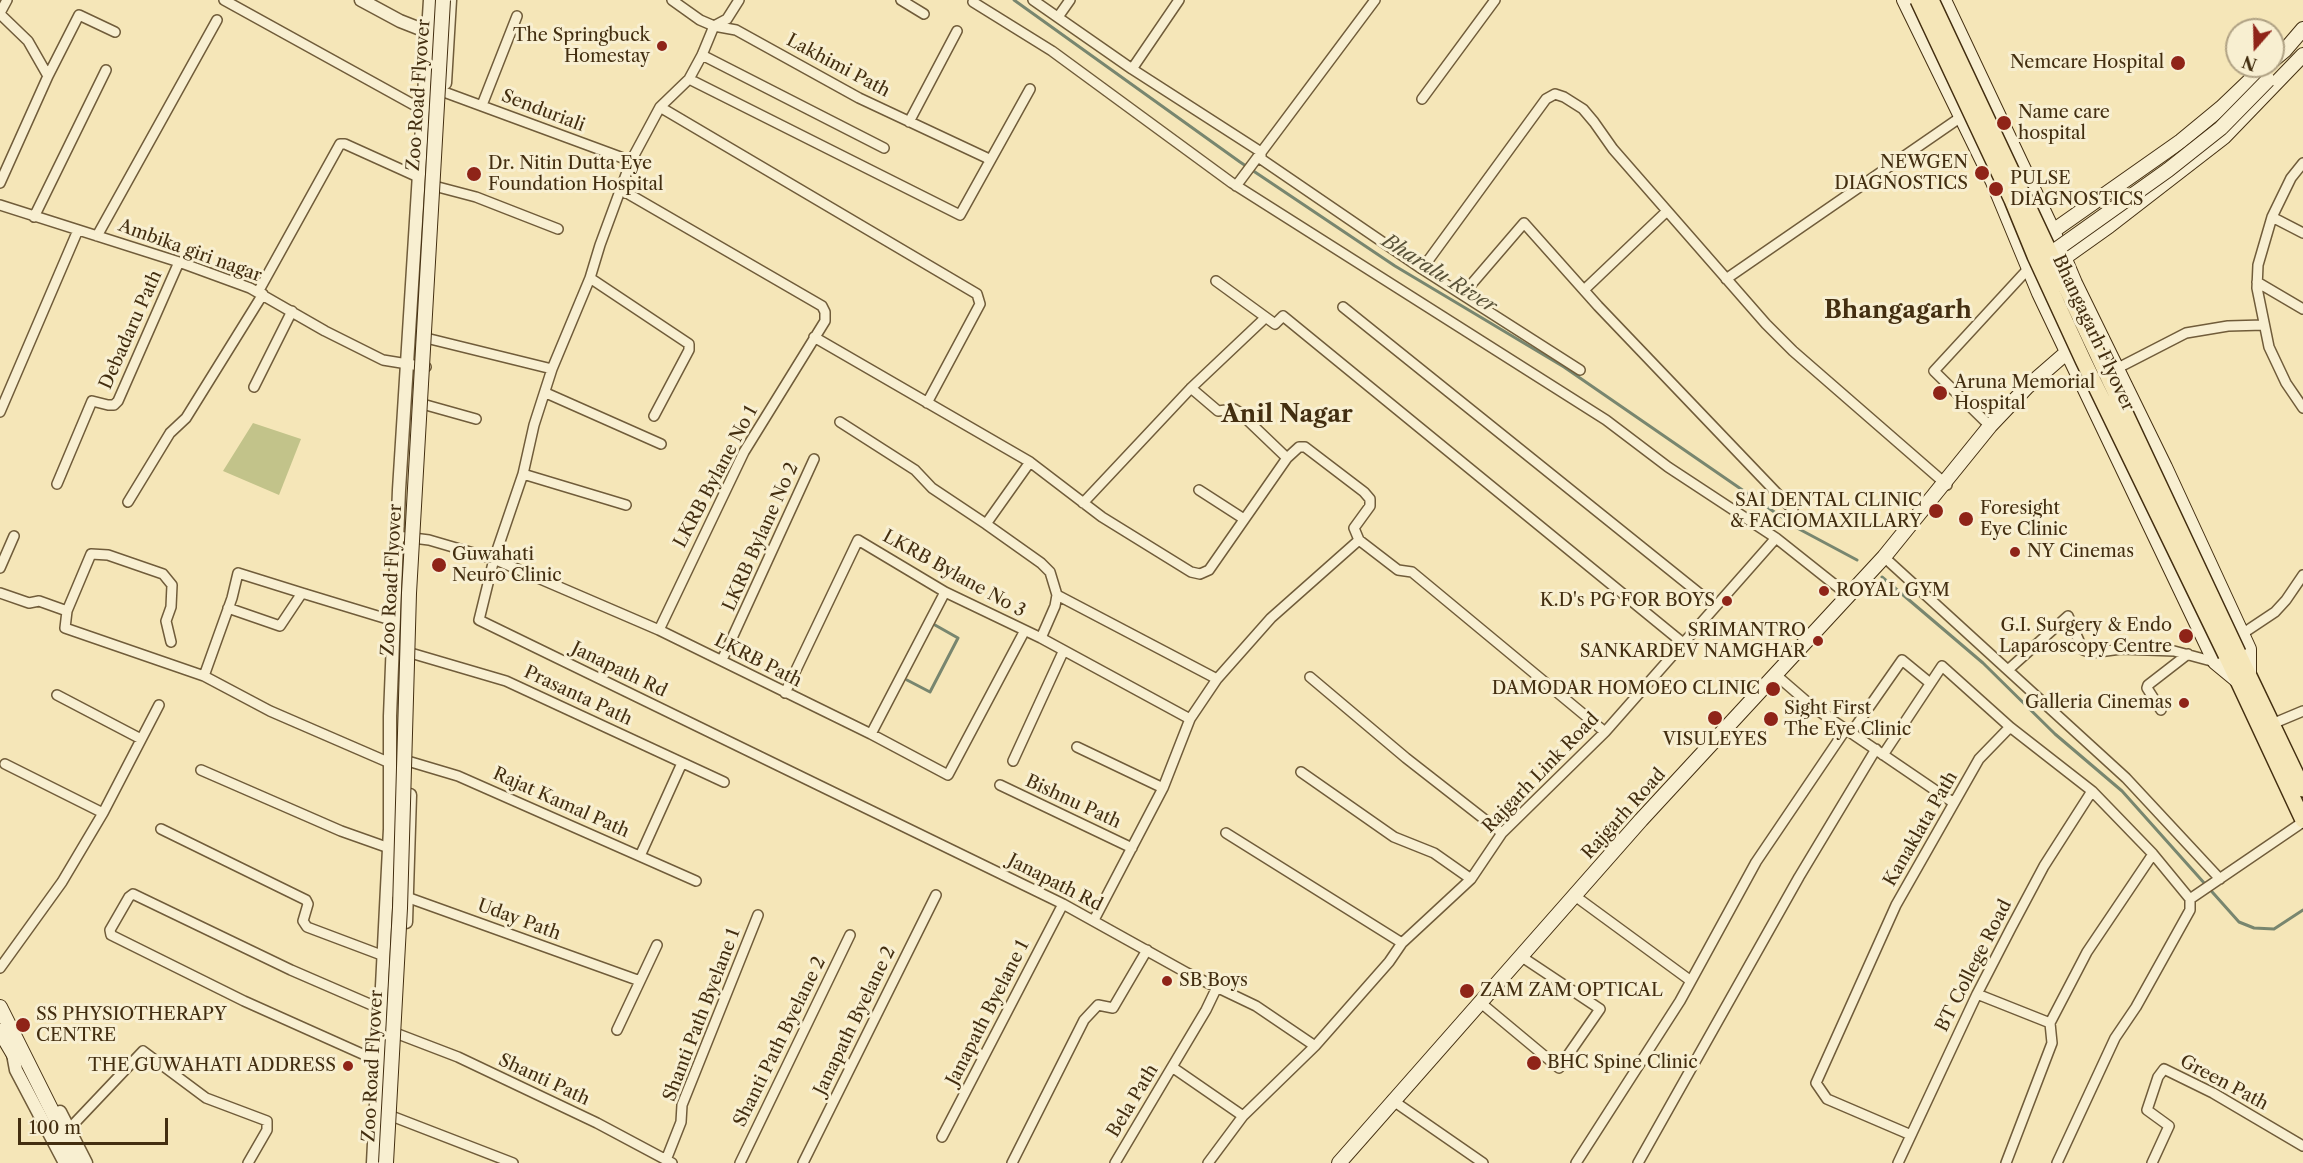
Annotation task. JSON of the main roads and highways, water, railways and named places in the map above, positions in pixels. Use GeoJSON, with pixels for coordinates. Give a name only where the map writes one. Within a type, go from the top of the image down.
{"type":"FeatureCollection","features":[{"type":"Feature","properties":{"kind":"main road","name":"Zoo Road Flyover"},"geometry":{"type":"LineString","coordinates":[[379,1163],[394,848],[399,623],[436,0]]}},
{"type":"Feature","properties":{"kind":"main road","name":"Zoo Road Flyover"},"geometry":{"type":"LineString","coordinates":[[386,1163],[400,908],[409,593],[443,0]]}},
{"type":"Feature","properties":{"kind":"main road"},"geometry":{"type":"LineString","coordinates":[[1904,0],[1993,182],[2028,269],[2069,355],[2226,656],[2244,678],[2272,724],[2303,789]]}},
{"type":"Feature","properties":{"kind":"main road","name":"Bhangagarh Flyover"},"geometry":{"type":"LineString","coordinates":[[1918,0],[2012,200],[2083,360],[2226,656],[2244,678]]}},
{"type":"Feature","properties":{"kind":"main road","name":"Bhangagarh Flyover"},"geometry":{"type":"LineString","coordinates":[[1930,0],[2057,256],[2226,656]]}},
{"type":"Feature","properties":{"kind":"main road"},"geometry":{"type":"LineString","coordinates":[[1944,0],[2053,231],[2057,256],[2099,333],[2165,467],[2249,648],[2244,678],[2303,821]]}},
{"type":"Feature","properties":{"kind":"main road"},"geometry":{"type":"LineString","coordinates":[[2285,50],[2303,29]]}},
{"type":"Feature","properties":{"kind":"main road"},"geometry":{"type":"LineString","coordinates":[[2057,256],[2109,226],[2224,137],[2300,59]]}},
{"type":"Feature","properties":{"kind":"main road"},"geometry":{"type":"LineString","coordinates":[[2285,62],[2300,59]]}},
{"type":"Feature","properties":{"kind":"main road"},"geometry":{"type":"LineString","coordinates":[[2053,231],[2181,141],[2260,78]]}},
{"type":"Feature","properties":{"kind":"main road"},"geometry":{"type":"LineString","coordinates":[[2057,256],[2098,221],[2221,128],[2262,78]]}},
{"type":"Feature","properties":{"kind":"main road"},"geometry":{"type":"LineString","coordinates":[[2008,222],[2040,206]]}},
{"type":"Feature","properties":{"kind":"main road","name":"Rajgarh Road"},"geometry":{"type":"LineString","coordinates":[[1339,1163],[1641,820],[1849,596],[1990,426],[2027,387],[2099,333]]}},
{"type":"Feature","properties":{"kind":"main road","name":"Rajgarh Road"},"geometry":{"type":"LineString","coordinates":[[1942,486],[2069,355]]}},
{"type":"Feature","properties":{"kind":"main road"},"geometry":{"type":"LineString","coordinates":[[0,1007],[16,1051]]}},
{"type":"Feature","properties":{"kind":"main road"},"geometry":{"type":"LineString","coordinates":[[0,1031],[16,1051],[78,1163]]}},
{"type":"Feature","properties":{"kind":"main road"},"geometry":{"type":"LineString","coordinates":[[29,1074],[70,1163]]}},
{"type":"Feature","properties":{"kind":"waterway","name":"Bharalu River"},"geometry":{"type":"LineString","coordinates":[[1014,0],[1240,162],[1395,266],[1564,367],[1799,529],[1857,560]]}},
{"type":"Feature","properties":{"kind":"waterway"},"geometry":{"type":"LineString","coordinates":[[1882,577],[1983,663],[2055,734],[2122,791],[2239,922],[2254,928],[2274,929],[2303,910]]}},
{"type":"Feature","properties":{"kind":"waterway"},"geometry":{"type":"LineString","coordinates":[[907,680],[930,692],[958,638],[935,625]]}},
{"type":"Feature","properties":{"kind":"place","name":"The Springbuck Homestay"},"geometry":{"type":"Point","coordinates":[662,46]}},
{"type":"Feature","properties":{"kind":"place","name":"Nemcare Hospital"},"geometry":{"type":"Point","coordinates":[2178,63]}},
{"type":"Feature","properties":{"kind":"place","name":"Name care hospital"},"geometry":{"type":"Point","coordinates":[2004,123]}},
{"type":"Feature","properties":{"kind":"place","name":"NEWGEN DIAGNOSTICS"},"geometry":{"type":"Point","coordinates":[1982,173]}},
{"type":"Feature","properties":{"kind":"place","name":"Dr. Nitin Dutta Eye Foundation Hospital"},"geometry":{"type":"Point","coordinates":[474,174]}},
{"type":"Feature","properties":{"kind":"place","name":"PULSE DIAGNOSTICS"},"geometry":{"type":"Point","coordinates":[1996,189]}},
{"type":"Feature","properties":{"kind":"place","name":"Aruna Memorial Hospital"},"geometry":{"type":"Point","coordinates":[1940,393]}},
{"type":"Feature","properties":{"kind":"place","name":"SAI DENTAL CLINIC & FACIOMAXILLARY"},"geometry":{"type":"Point","coordinates":[1936,511]}},
{"type":"Feature","properties":{"kind":"place","name":"Foresight Eye Clinic"},"geometry":{"type":"Point","coordinates":[1966,519]}},
{"type":"Feature","properties":{"kind":"place","name":"NY Cinemas"},"geometry":{"type":"Point","coordinates":[2015,552]}},
{"type":"Feature","properties":{"kind":"place","name":"Guwahati Neuro Clinic"},"geometry":{"type":"Point","coordinates":[439,565]}},
{"type":"Feature","properties":{"kind":"place","name":"ROYAL GYM"},"geometry":{"type":"Point","coordinates":[1824,591]}},
{"type":"Feature","properties":{"kind":"place","name":"K.D's PG FOR BOYS"},"geometry":{"type":"Point","coordinates":[1727,601]}},
{"type":"Feature","properties":{"kind":"place","name":"G.I. Surgery & Endo Laparoscopy Centre"},"geometry":{"type":"Point","coordinates":[2186,636]}},
{"type":"Feature","properties":{"kind":"place","name":"SRIMANTRO SANKARDEV NAMGHAR"},"geometry":{"type":"Point","coordinates":[1818,641]}},
{"type":"Feature","properties":{"kind":"place","name":"DAMODAR HOMOEO CLINIC"},"geometry":{"type":"Point","coordinates":[1773,689]}},
{"type":"Feature","properties":{"kind":"place","name":"Galleria Cinemas"},"geometry":{"type":"Point","coordinates":[2184,703]}},
{"type":"Feature","properties":{"kind":"place","name":"VISULEYES"},"geometry":{"type":"Point","coordinates":[1715,718]}},
{"type":"Feature","properties":{"kind":"place","name":"Sight First The Eye Clinic"},"geometry":{"type":"Point","coordinates":[1771,719]}},
{"type":"Feature","properties":{"kind":"place","name":"SB Boys"},"geometry":{"type":"Point","coordinates":[1167,981]}},
{"type":"Feature","properties":{"kind":"place","name":"ZAM ZAM OPTICAL"},"geometry":{"type":"Point","coordinates":[1467,991]}},
{"type":"Feature","properties":{"kind":"place","name":"SS PHYSIOTHERAPY CENTRE"},"geometry":{"type":"Point","coordinates":[23,1025]}},
{"type":"Feature","properties":{"kind":"place","name":"BHC Spine Clinic"},"geometry":{"type":"Point","coordinates":[1534,1063]}},
{"type":"Feature","properties":{"kind":"place","name":"THE GUWAHATI ADDRESS"},"geometry":{"type":"Point","coordinates":[348,1066]}},
{"type":"Feature","properties":{"kind":"district","name":"Bhangagarh"},"geometry":{"type":"Point","coordinates":[1898,311]}},
{"type":"Feature","properties":{"kind":"district","name":"Anil Nagar"},"geometry":{"type":"Point","coordinates":[1287,415]}}]}
